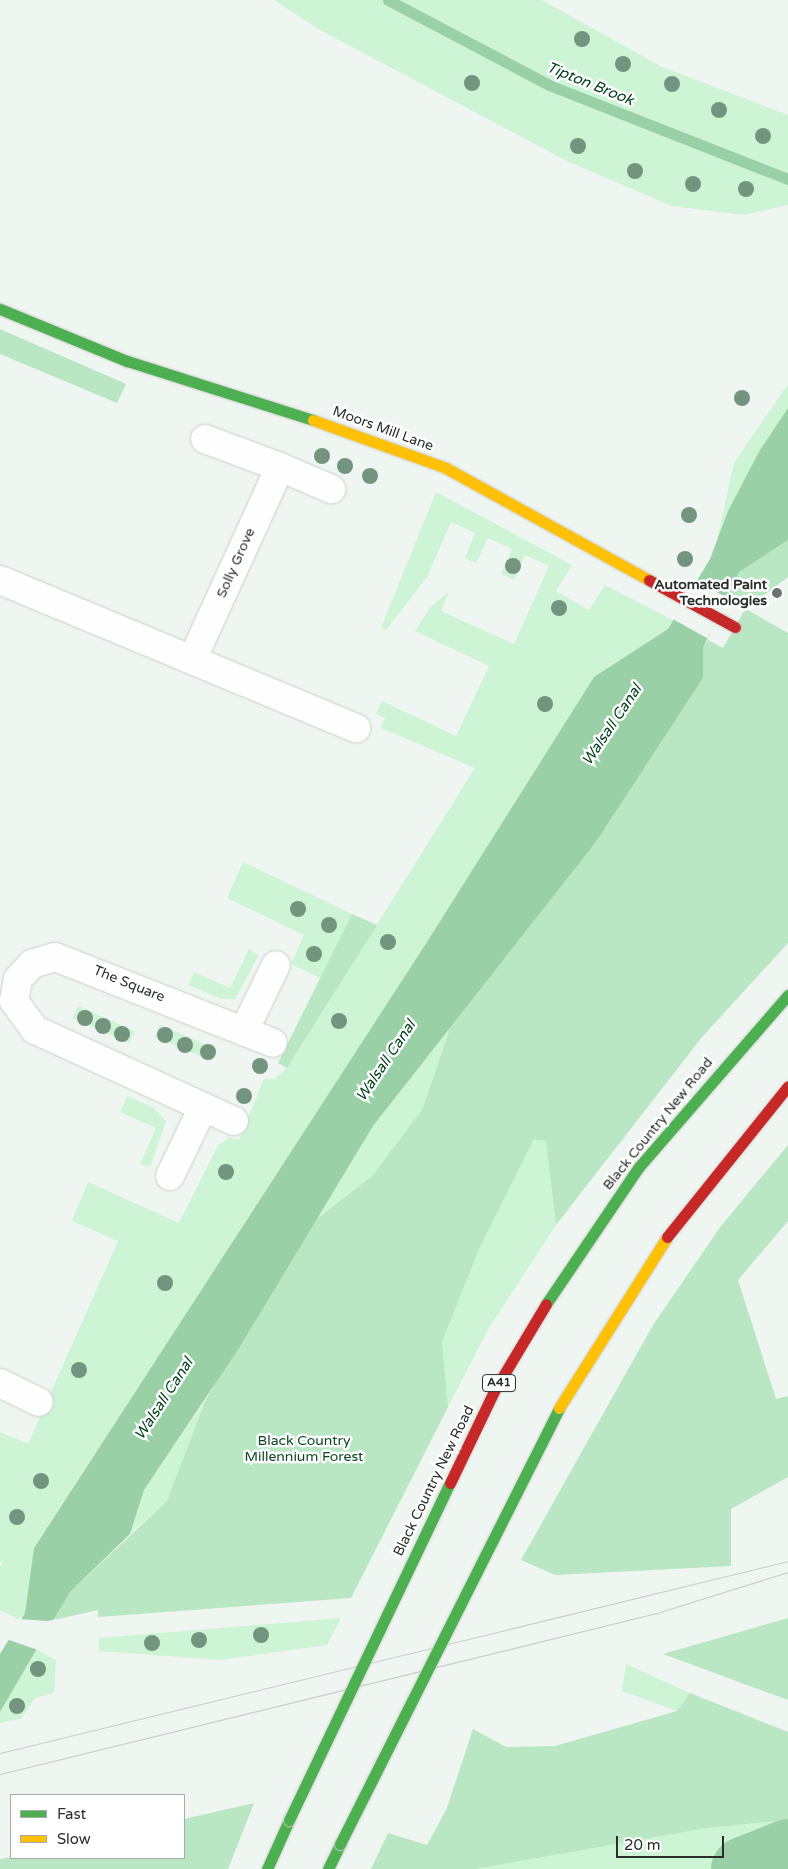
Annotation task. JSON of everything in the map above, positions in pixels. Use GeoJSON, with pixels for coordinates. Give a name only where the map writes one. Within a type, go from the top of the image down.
{"type":"FeatureCollection","features":[{"type":"Feature","properties":{"kind":"main road","name":"Moors Mill Lane"},"geometry":{"type":"LineString","coordinates":[[0,309],[127,361],[365,437],[446,468],[735,627]]}},
{"type":"Feature","properties":{"kind":"main road","name":"Black Country New Road"},"geometry":{"type":"LineString","coordinates":[[267,1869],[494,1391],[553,1291],[638,1168],[788,995]]}},
{"type":"Feature","properties":{"kind":"main road"},"geometry":{"type":"LineString","coordinates":[[328,1869],[518,1482],[583,1364],[681,1216],[788,1086]]}},
{"type":"Feature","properties":{"kind":"street"},"geometry":{"type":"LineString","coordinates":[[205,439],[280,467],[331,489]]}},
{"type":"Feature","properties":{"kind":"street","name":"Solly Grove"},"geometry":{"type":"LineString","coordinates":[[193,658],[280,467]]}},
{"type":"Feature","properties":{"kind":"street"},"geometry":{"type":"LineString","coordinates":[[0,580],[193,658],[356,728]]}},
{"type":"Feature","properties":{"kind":"street","name":"The Square"},"geometry":{"type":"LineString","coordinates":[[234,1121],[35,1030],[14,1001],[9,975],[32,964],[54,957],[273,1043]]}},
{"type":"Feature","properties":{"kind":"street"},"geometry":{"type":"LineString","coordinates":[[244,1031],[276,965]]}},
{"type":"Feature","properties":{"kind":"street"},"geometry":{"type":"LineString","coordinates":[[170,1176],[203,1107]]}},
{"type":"Feature","properties":{"kind":"street"},"geometry":{"type":"LineString","coordinates":[[0,1383],[40,1402]]}},
{"type":"Feature","properties":{"kind":"shaded area"},"geometry":{"type":"Polygon","coordinates":[[[274,0],[542,0],[662,67],[788,115],[788,205],[744,215],[672,206],[567,161],[320,30],[274,0]]]}},
{"type":"Feature","properties":{"kind":"shaded area"},"geometry":{"type":"Polygon","coordinates":[[[788,384],[788,408],[760,450],[717,541],[734,463],[788,384]]]}},
{"type":"Feature","properties":{"kind":"shaded area"},"geometry":{"type":"Polygon","coordinates":[[[436,492],[572,565],[556,591],[589,610],[605,585],[673,620],[668,629],[594,677],[425,945],[34,1547],[25,1613],[18,1619],[0,1610],[0,1566],[4,1561],[0,1562],[0,1432],[28,1444],[118,1241],[72,1221],[88,1182],[179,1223],[218,1145],[229,1138],[239,1140],[264,1079],[274,1079],[287,1068],[475,768],[381,728],[385,718],[376,714],[382,701],[456,736],[489,666],[415,631],[429,609],[449,591],[441,611],[514,644],[549,566],[525,555],[514,580],[501,574],[512,549],[488,538],[476,563],[465,558],[475,533],[451,522],[427,577],[386,630],[381,628],[436,492]]]}},
{"type":"Feature","properties":{"kind":"shaded area"},"geometry":{"type":"Polygon","coordinates":[[[243,862],[352,914],[322,979],[291,964],[304,935],[227,898],[243,862]]]}},
{"type":"Feature","properties":{"kind":"shaded area"},"geometry":{"type":"Polygon","coordinates":[[[249,949],[259,955],[235,999],[221,999],[189,985],[194,972],[230,988],[249,949]]]}},
{"type":"Feature","properties":{"kind":"shaded area"},"geometry":{"type":"Polygon","coordinates":[[[78,1006],[135,1031],[129,1043],[73,1018],[78,1006]]]}},
{"type":"Feature","properties":{"kind":"shaded area"},"geometry":{"type":"Polygon","coordinates":[[[160,1025],[216,1049],[211,1061],[155,1037],[160,1025]]]}},
{"type":"Feature","properties":{"kind":"shaded area"},"geometry":{"type":"Polygon","coordinates":[[[450,1028],[422,1110],[372,1176],[313,1222],[373,1126],[450,1028]]]}},
{"type":"Feature","properties":{"kind":"shaded area"},"geometry":{"type":"Polygon","coordinates":[[[127,1096],[154,1108],[166,1121],[150,1167],[140,1164],[156,1128],[120,1112],[127,1096]]]}},
{"type":"Feature","properties":{"kind":"shaded area"},"geometry":{"type":"Polygon","coordinates":[[[534,1139],[546,1140],[556,1225],[489,1328],[448,1407],[442,1342],[479,1249],[534,1139]]]}},
{"type":"Feature","properties":{"kind":"shaded area"},"geometry":{"type":"Polygon","coordinates":[[[206,1399],[167,1501],[130,1534],[144,1490],[206,1399]]]}},
{"type":"Feature","properties":{"kind":"shaded area"},"geometry":{"type":"Polygon","coordinates":[[[341,1618],[327,1645],[220,1660],[99,1651],[99,1638],[341,1618]]]}},
{"type":"Feature","properties":{"kind":"shaded area"},"geometry":{"type":"Polygon","coordinates":[[[36,1649],[56,1660],[54,1693],[35,1698],[21,1719],[0,1723],[0,1712],[36,1649]]]}},
{"type":"Feature","properties":{"kind":"shaded area"},"geometry":{"type":"Polygon","coordinates":[[[626,1664],[690,1693],[677,1711],[622,1691],[626,1664]]]}},
{"type":"Feature","properties":{"kind":"shaded area"},"geometry":{"type":"Polygon","coordinates":[[[788,1820],[788,1869],[476,1869],[707,1828],[788,1820]]]}},
{"type":"Feature","properties":{"kind":"green space"},"geometry":{"type":"Polygon","coordinates":[[[0,329],[126,384],[117,403],[0,354],[0,329]]]}},
{"type":"Feature","properties":{"kind":"green space","name":"Black Country Millennium Forest"},"geometry":{"type":"Polygon","coordinates":[[[788,540],[788,577],[746,609],[788,633],[788,943],[702,1037],[556,1225],[546,1141],[534,1139],[479,1249],[442,1342],[448,1407],[351,1598],[98,1617],[98,1610],[54,1620],[70,1592],[167,1501],[206,1399],[313,1222],[372,1176],[422,1110],[450,1028],[596,842],[703,678],[703,648],[708,640],[723,648],[745,609],[726,598],[739,572],[788,540]]]}},
{"type":"Feature","properties":{"kind":"green space"},"geometry":{"type":"Polygon","coordinates":[[[352,914],[377,925],[287,1068],[278,1063],[352,914]]]}},
{"type":"Feature","properties":{"kind":"green space"},"geometry":{"type":"Polygon","coordinates":[[[788,1145],[788,1221],[738,1280],[776,1399],[788,1396],[788,1477],[731,1509],[731,1566],[555,1575],[521,1560],[653,1325],[721,1226],[788,1145]]]}},
{"type":"Feature","properties":{"kind":"green space"},"geometry":{"type":"Polygon","coordinates":[[[788,1618],[788,1700],[663,1654],[788,1618]]]}},
{"type":"Feature","properties":{"kind":"green space"},"geometry":{"type":"Polygon","coordinates":[[[690,1693],[788,1732],[788,1820],[707,1828],[476,1869],[371,1869],[388,1833],[427,1845],[447,1808],[473,1729],[506,1747],[555,1746],[677,1711],[690,1693]]]}},
{"type":"Feature","properties":{"kind":"green space"},"geometry":{"type":"Polygon","coordinates":[[[254,1803],[228,1869],[0,1869],[0,1859],[10,1857],[10,1859],[185,1859],[185,1819],[254,1803]]]}},
{"type":"Feature","properties":{"kind":"water","name":"Walsall Canal"},"geometry":{"type":"Polygon","coordinates":[[[788,408],[788,540],[739,572],[703,648],[703,678],[596,842],[373,1126],[239,1348],[144,1490],[130,1534],[70,1592],[0,1712],[0,1654],[25,1613],[34,1548],[425,945],[594,677],[668,629],[710,559],[728,511],[760,450],[788,408]]]}},
{"type":"Feature","properties":{"kind":"pier"},"geometry":{"type":"Polygon","coordinates":[[[695,580],[729,599],[707,638],[673,619],[695,580]]]}},
{"type":"Feature","properties":{"kind":"pier"},"geometry":{"type":"Polygon","coordinates":[[[18,1619],[48,1621],[57,1619],[38,1650],[6,1639],[18,1619]]]}},
{"type":"Feature","properties":{"kind":"waterway","name":"Tipton Brook"},"geometry":{"type":"LineString","coordinates":[[388,0],[549,85],[788,179]]}},
{"type":"Feature","properties":{"kind":"waterway"},"geometry":{"type":"LineString","coordinates":[[743,1869],[788,1851]]}},
{"type":"Feature","properties":{"kind":"tram line"},"geometry":{"type":"LineString","coordinates":[[0,1753],[788,1561]]}},
{"type":"Feature","properties":{"kind":"tram line"},"geometry":{"type":"LineString","coordinates":[[0,1774],[657,1613],[788,1572]]}},
{"type":"Feature","properties":{"kind":"traffic: fast"},"geometry":{"type":"LineString","coordinates":[[0,309],[127,361],[313,420]]}},
{"type":"Feature","properties":{"kind":"traffic: fast"},"geometry":{"type":"LineString","coordinates":[[546,1304],[638,1168],[788,995]]}},
{"type":"Feature","properties":{"kind":"traffic: fast"},"geometry":{"type":"LineString","coordinates":[[340,1844],[559,1408]]}},
{"type":"Feature","properties":{"kind":"traffic: fast"},"geometry":{"type":"LineString","coordinates":[[289,1820],[450,1483]]}},
{"type":"Feature","properties":{"kind":"traffic: fast"},"geometry":{"type":"LineString","coordinates":[[267,1869],[289,1820]]}},
{"type":"Feature","properties":{"kind":"traffic: fast"},"geometry":{"type":"LineString","coordinates":[[328,1869],[340,1844]]}},
{"type":"Feature","properties":{"kind":"traffic: slow"},"geometry":{"type":"LineString","coordinates":[[313,420],[446,468],[649,580]]}},
{"type":"Feature","properties":{"kind":"traffic: slow"},"geometry":{"type":"LineString","coordinates":[[559,1408],[667,1237]]}},
{"type":"Feature","properties":{"kind":"traffic: jam"},"geometry":{"type":"LineString","coordinates":[[649,580],[735,627]]}},
{"type":"Feature","properties":{"kind":"traffic: jam"},"geometry":{"type":"LineString","coordinates":[[667,1237],[788,1086]]}},
{"type":"Feature","properties":{"kind":"traffic: jam"},"geometry":{"type":"LineString","coordinates":[[450,1483],[494,1391],[546,1304]]}},
{"type":"Feature","properties":{"kind":"place","name":"Automated Paint Technologies"},"geometry":{"type":"Point","coordinates":[777,593]}}]}
